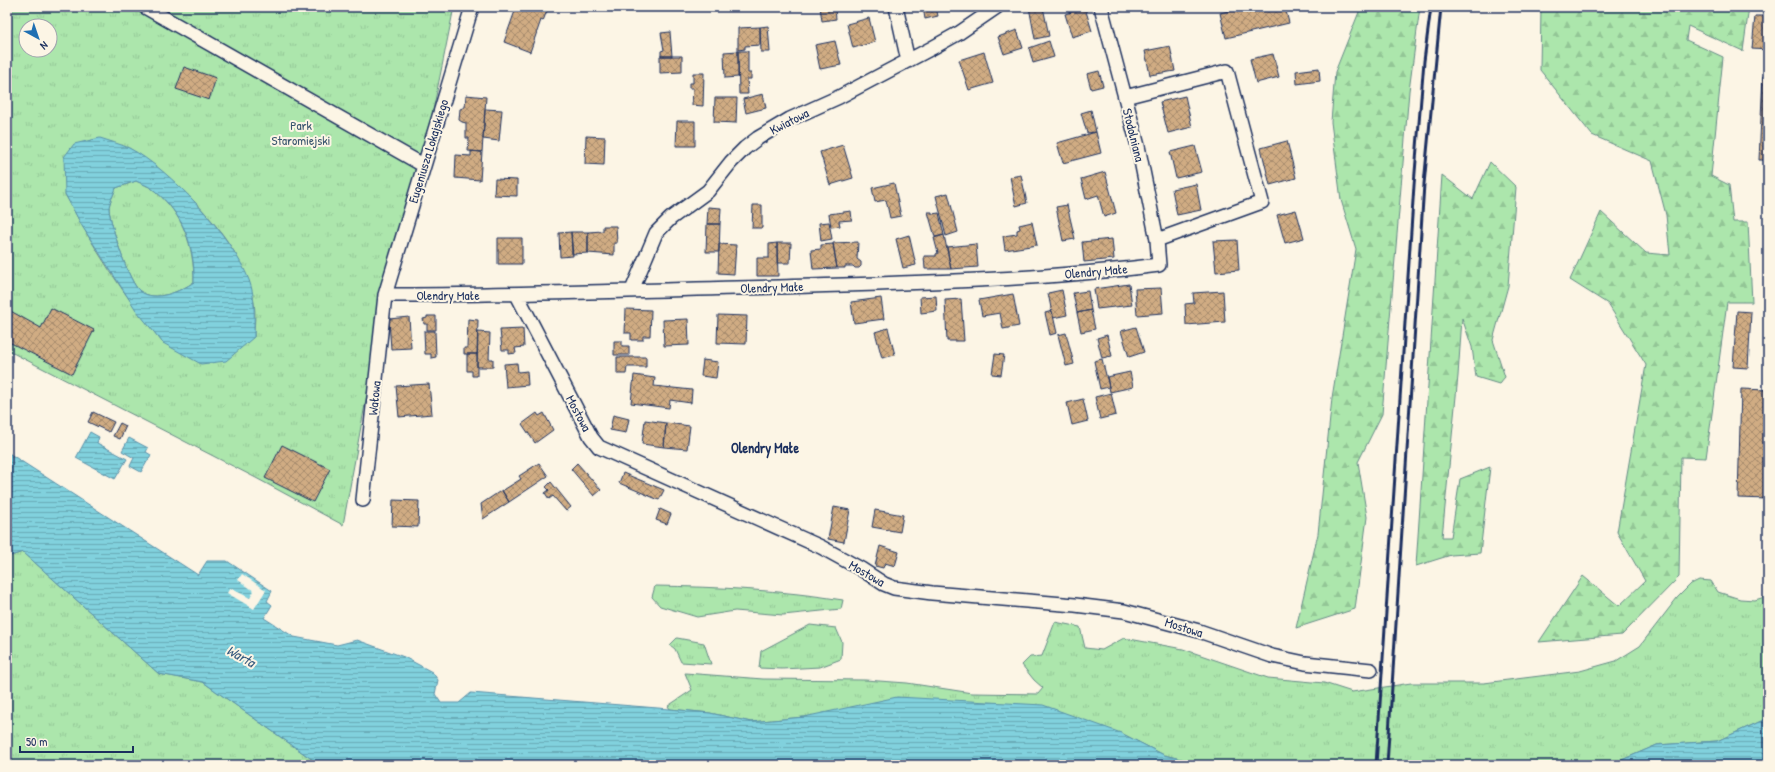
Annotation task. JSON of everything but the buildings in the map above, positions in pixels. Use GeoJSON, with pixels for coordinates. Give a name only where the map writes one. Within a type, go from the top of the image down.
{"type":"FeatureCollection","features":[{"type":"Feature","properties":{"kind":"street"},"geometry":{"type":"LineString","coordinates":[[145,7],[423,165]]}},
{"type":"Feature","properties":{"kind":"street","name":"Eugeniusza Lokajskiego"},"geometry":{"type":"LineString","coordinates":[[385,296],[423,165],[472,7]]}},
{"type":"Feature","properties":{"kind":"street"},"geometry":{"type":"LineString","coordinates":[[896,7],[908,61]]}},
{"type":"Feature","properties":{"kind":"street","name":"Kwiatowa"},"geometry":{"type":"LineString","coordinates":[[632,290],[656,233],[671,218],[708,191],[731,162],[745,148],[758,138],[790,119],[839,97],[959,33],[997,7]]}},
{"type":"Feature","properties":{"kind":"street","name":"Stodolniana"},"geometry":{"type":"LineString","coordinates":[[1101,7],[1138,146],[1157,240],[1159,265]]}},
{"type":"Feature","properties":{"kind":"street"},"geometry":{"type":"LineString","coordinates":[[1125,97],[1227,71],[1262,202],[1157,240]]}},
{"type":"Feature","properties":{"kind":"street","name":"Olendry Małe"},"geometry":{"type":"LineString","coordinates":[[385,296],[517,295],[632,290],[947,282],[1123,270],[1159,265]]}},
{"type":"Feature","properties":{"kind":"street","name":"Mostowa"},"geometry":{"type":"LineString","coordinates":[[517,295],[591,437],[599,447],[820,547],[861,569],[884,584],[894,588],[932,593],[1046,602],[1124,611],[1199,631],[1272,656],[1305,663],[1371,670]]}},
{"type":"Feature","properties":{"kind":"street","name":"Wałowa"},"geometry":{"type":"LineString","coordinates":[[362,500],[385,296]]}},
{"type":"Feature","properties":{"kind":"green space","name":"Park Staromiejski"},"geometry":{"type":"Polygon","coordinates":[[[7,7],[454,7],[424,155],[385,295],[343,525],[256,478],[7,350],[7,7]],[[129,148],[65,194],[110,272],[163,343],[254,337],[254,303],[242,266],[232,248],[207,215],[193,200],[160,169],[129,148]]]}},
{"type":"Feature","properties":{"kind":"green space"},"geometry":{"type":"Polygon","coordinates":[[[1361,7],[1420,7],[1409,91],[1382,414],[1358,462],[1367,517],[1355,609],[1296,628],[1318,534],[1332,398],[1356,249],[1341,200],[1331,122],[1335,72],[1361,7]]]}},
{"type":"Feature","properties":{"kind":"green space"},"geometry":{"type":"Polygon","coordinates":[[[1541,7],[1749,7],[1743,51],[1688,26],[1686,40],[1723,57],[1711,176],[1729,185],[1733,222],[1748,222],[1752,302],[1727,302],[1706,458],[1681,457],[1679,577],[1622,635],[1539,642],[1583,576],[1619,606],[1645,581],[1617,532],[1646,365],[1608,304],[1570,280],[1601,212],[1646,253],[1670,255],[1666,215],[1652,161],[1592,135],[1540,70],[1541,7]]]}},
{"type":"Feature","properties":{"kind":"green space"},"geometry":{"type":"Polygon","coordinates":[[[1490,162],[1516,187],[1508,286],[1493,340],[1505,377],[1499,384],[1476,377],[1472,347],[1462,318],[1458,376],[1442,537],[1451,537],[1460,479],[1490,467],[1480,553],[1451,555],[1416,566],[1442,175],[1473,199],[1490,162]]]}},
{"type":"Feature","properties":{"kind":"green space"},"geometry":{"type":"Polygon","coordinates":[[[136,181],[151,188],[165,200],[180,220],[189,243],[192,256],[194,282],[175,292],[160,296],[153,296],[140,291],[131,277],[121,253],[110,216],[109,206],[116,188],[136,181]]]}},
{"type":"Feature","properties":{"kind":"green space"},"geometry":{"type":"Polygon","coordinates":[[[23,552],[159,674],[203,682],[320,765],[7,765],[7,557],[23,552]]]}},
{"type":"Feature","properties":{"kind":"green space"},"geometry":{"type":"Polygon","coordinates":[[[1699,580],[1711,581],[1718,592],[1740,599],[1755,600],[1768,596],[1768,718],[1717,741],[1657,745],[1610,765],[1206,765],[1164,755],[1121,733],[804,717],[751,722],[710,713],[670,709],[668,706],[692,690],[685,673],[763,679],[865,680],[907,683],[972,693],[1038,694],[1043,688],[1034,680],[1022,665],[1030,657],[1042,656],[1055,622],[1080,627],[1085,648],[1102,650],[1124,638],[1183,649],[1268,678],[1324,683],[1352,692],[1411,683],[1484,683],[1580,671],[1616,661],[1640,646],[1677,598],[1691,584],[1699,580]]]}},
{"type":"Feature","properties":{"kind":"green space"},"geometry":{"type":"Polygon","coordinates":[[[655,586],[749,590],[843,600],[841,609],[783,615],[735,611],[697,617],[660,606],[652,597],[655,586]]]}},
{"type":"Feature","properties":{"kind":"green space"},"geometry":{"type":"Polygon","coordinates":[[[810,625],[836,628],[842,642],[841,659],[820,667],[782,669],[759,668],[761,651],[810,625]]]}},
{"type":"Feature","properties":{"kind":"green space"},"geometry":{"type":"Polygon","coordinates":[[[677,638],[704,643],[711,664],[681,662],[675,649],[670,645],[677,638]]]}},
{"type":"Feature","properties":{"kind":"water"},"geometry":{"type":"Polygon","coordinates":[[[100,138],[129,148],[145,158],[181,187],[214,224],[229,244],[241,263],[249,280],[253,294],[254,337],[226,361],[201,364],[163,343],[136,310],[82,226],[65,194],[64,157],[74,144],[100,138]],[[136,181],[116,188],[109,206],[110,216],[121,253],[131,277],[140,291],[153,296],[160,296],[175,292],[194,282],[194,269],[189,243],[180,220],[165,200],[153,189],[136,181]]]}},
{"type":"Feature","properties":{"kind":"water"},"geometry":{"type":"Polygon","coordinates":[[[90,432],[99,437],[97,443],[127,459],[115,479],[76,458],[90,432]]]}},
{"type":"Feature","properties":{"kind":"water"},"geometry":{"type":"Polygon","coordinates":[[[129,438],[148,448],[146,452],[151,455],[141,472],[130,466],[134,458],[122,451],[129,438]]]}},
{"type":"Feature","properties":{"kind":"water","name":"Warta"},"geometry":{"type":"Polygon","coordinates":[[[7,452],[198,575],[207,561],[227,561],[272,591],[267,601],[272,605],[264,618],[294,637],[337,645],[357,640],[404,657],[432,672],[438,680],[435,694],[441,703],[459,703],[471,693],[710,713],[751,722],[804,717],[897,697],[1043,705],[1121,733],[1164,755],[1206,765],[357,765],[349,761],[339,765],[320,765],[203,682],[159,674],[23,552],[7,557],[7,452]]]}},
{"type":"Feature","properties":{"kind":"water"},"geometry":{"type":"Polygon","coordinates":[[[1768,718],[1768,765],[1610,765],[1657,745],[1717,741],[1768,718]]]}},
{"type":"Feature","properties":{"kind":"pier"},"geometry":{"type":"Polygon","coordinates":[[[242,574],[266,590],[254,609],[227,593],[230,588],[250,598],[254,591],[238,580],[242,574]]]}},
{"type":"Feature","properties":{"kind":"railway"},"geometry":{"type":"LineString","coordinates":[[1376,765],[1414,185],[1424,61],[1431,7]]}},
{"type":"Feature","properties":{"kind":"railway"},"geometry":{"type":"LineString","coordinates":[[1387,765],[1424,184],[1441,7]]}},
{"type":"Feature","properties":{"kind":"district","name":"Olendry Małe"},"geometry":{"type":"Point","coordinates":[765,448]}}]}
